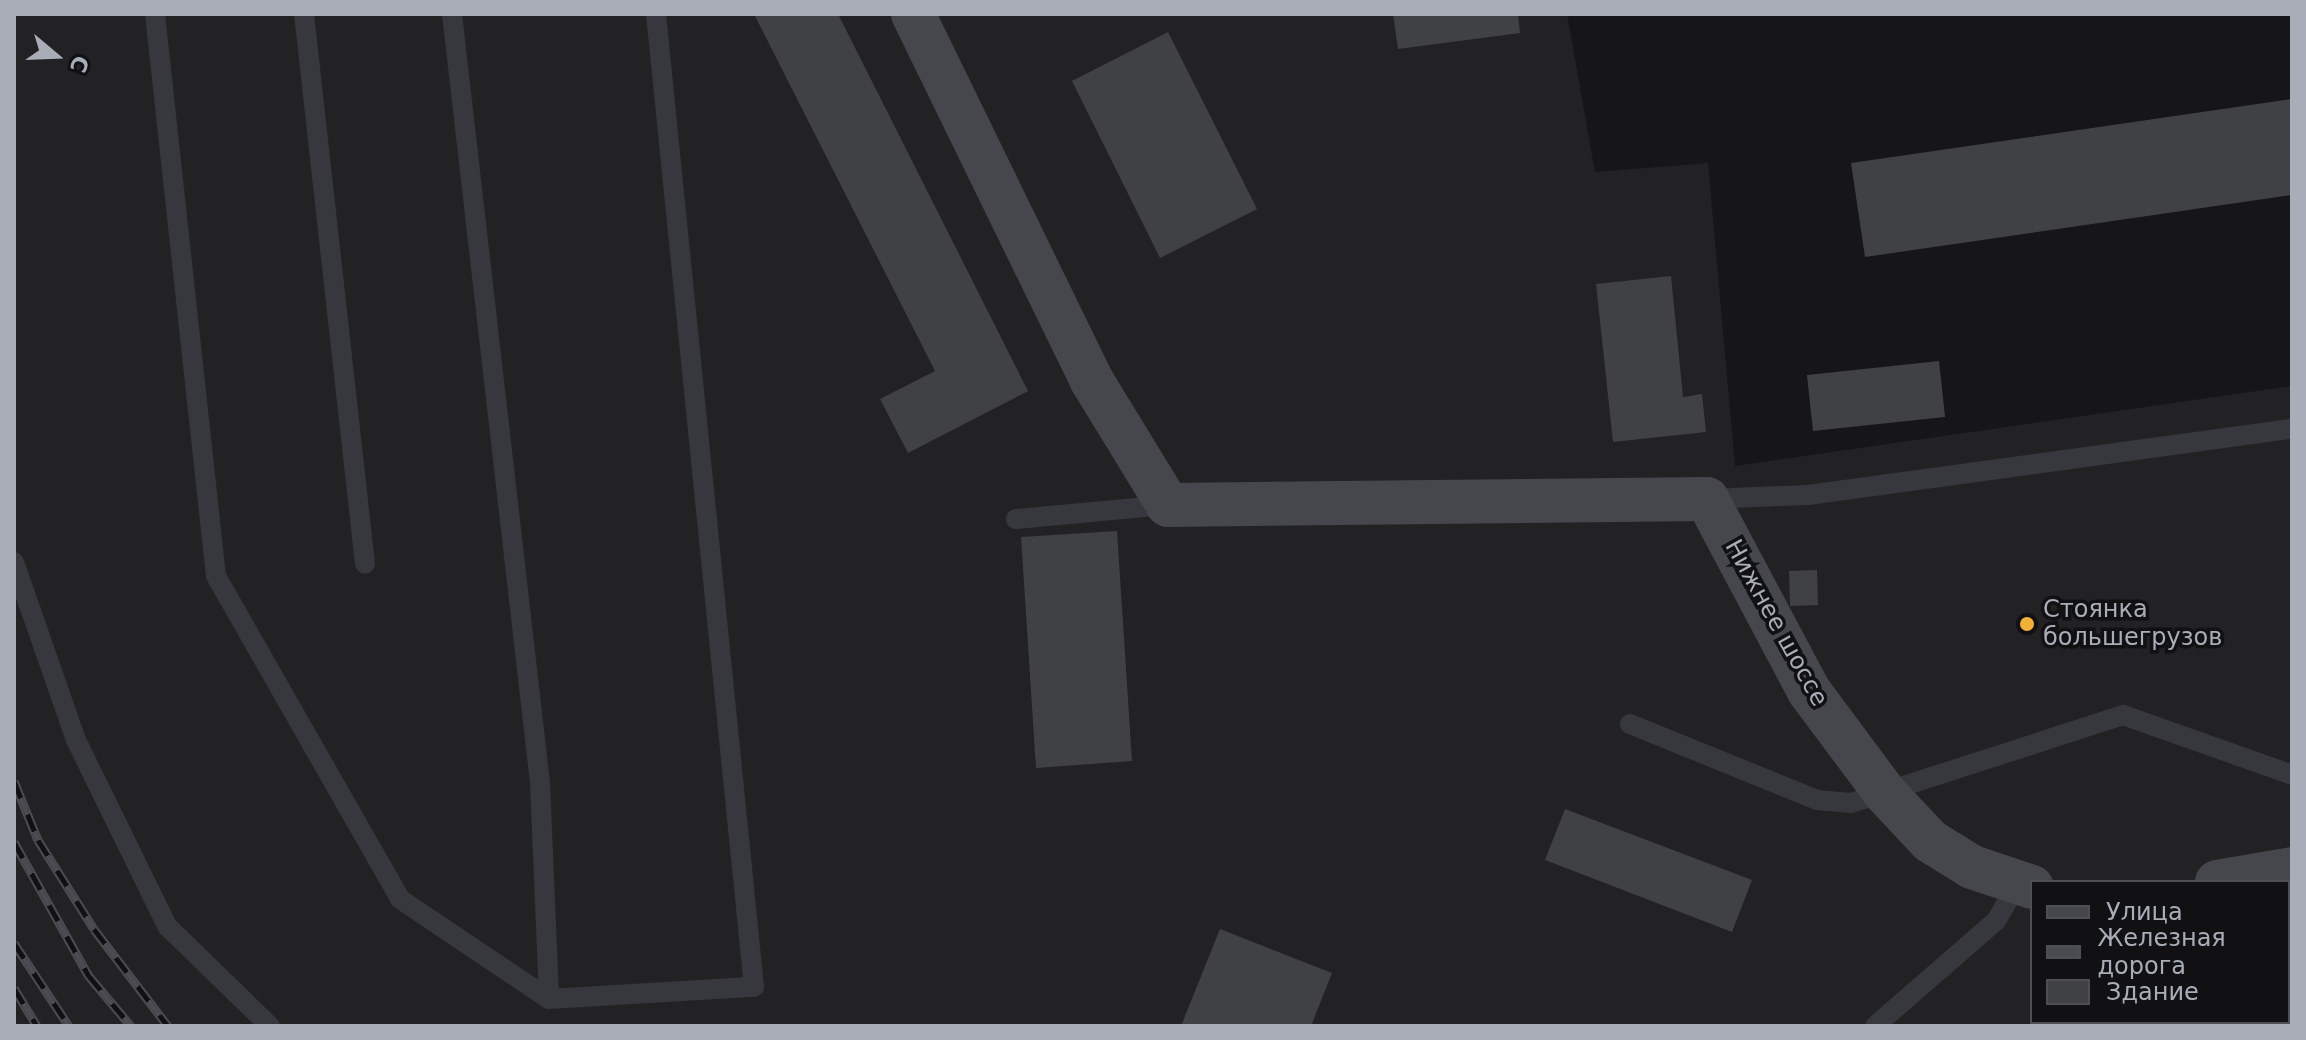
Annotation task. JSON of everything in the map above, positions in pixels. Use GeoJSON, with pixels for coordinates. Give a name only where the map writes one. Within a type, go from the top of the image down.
{"type":"FeatureCollection","features":[{"type":"Feature","properties":{"kind":"main road"},"geometry":{"type":"LineString","coordinates":[[913,14],[1092,381],[1168,505],[1707,499]]}},
{"type":"Feature","properties":{"kind":"main road","name":"Нижнее шоссе"},"geometry":{"type":"LineString","coordinates":[[1707,499],[1809,691],[1885,793],[1930,841],[2025,886]]}},
{"type":"Feature","properties":{"kind":"main road"},"geometry":{"type":"LineString","coordinates":[[2229,880],[2292,869]]}},
{"type":"Feature","properties":{"kind":"lane"},"geometry":{"type":"LineString","coordinates":[[155,14],[216,576],[400,899],[549,999],[754,987],[656,14]]}},
{"type":"Feature","properties":{"kind":"lane"},"geometry":{"type":"LineString","coordinates":[[304,14],[365,564]]}},
{"type":"Feature","properties":{"kind":"lane"},"geometry":{"type":"LineString","coordinates":[[452,14],[540,783],[549,999]]}},
{"type":"Feature","properties":{"kind":"lane"},"geometry":{"type":"LineString","coordinates":[[1707,499],[1808,495],[2292,429]]}},
{"type":"Feature","properties":{"kind":"lane"},"geometry":{"type":"LineString","coordinates":[[1016,519],[1168,505]]}},
{"type":"Feature","properties":{"kind":"lane"},"geometry":{"type":"LineString","coordinates":[[14,562],[76,740],[167,926],[270,1026]]}},
{"type":"Feature","properties":{"kind":"lane"},"geometry":{"type":"LineString","coordinates":[[1630,724],[1817,800],[1851,803],[2123,715],[2292,775]]}},
{"type":"Feature","properties":{"kind":"lane"},"geometry":{"type":"LineString","coordinates":[[1875,1026],[1996,921],[2025,886]]}},
{"type":"Feature","properties":{"kind":"shaded area"},"geometry":{"type":"Polygon","coordinates":[[[14,14],[1567,14],[1595,172],[1708,163],[1735,466],[2292,386],[2292,1026],[14,1026],[14,14]]]}},
{"type":"Feature","properties":{"kind":"building"},"geometry":{"type":"Polygon","coordinates":[[[754,14],[838,14],[1028,391],[908,453],[880,399],[935,371],[754,14]]]}},
{"type":"Feature","properties":{"kind":"building"},"geometry":{"type":"Polygon","coordinates":[[[1393,14],[1518,14],[1520,33],[1398,49],[1393,14]]]}},
{"type":"Feature","properties":{"kind":"building"},"geometry":{"type":"Polygon","coordinates":[[[1168,32],[1257,209],[1160,258],[1072,81],[1168,32]]]}},
{"type":"Feature","properties":{"kind":"building"},"geometry":{"type":"Polygon","coordinates":[[[2292,99],[2292,195],[1865,257],[1851,163],[2292,99]]]}},
{"type":"Feature","properties":{"kind":"building"},"geometry":{"type":"Polygon","coordinates":[[[1671,276],[1683,397],[1702,394],[1706,432],[1613,442],[1596,284],[1671,276]]]}},
{"type":"Feature","properties":{"kind":"building"},"geometry":{"type":"Polygon","coordinates":[[[1939,361],[1945,417],[1813,431],[1807,375],[1939,361]]]}},
{"type":"Feature","properties":{"kind":"building"},"geometry":{"type":"Polygon","coordinates":[[[1117,531],[1132,761],[1036,768],[1021,537],[1117,531]]]}},
{"type":"Feature","properties":{"kind":"building"},"geometry":{"type":"Polygon","coordinates":[[[1817,570],[1818,605],[1790,606],[1789,571],[1817,570]]]}},
{"type":"Feature","properties":{"kind":"building"},"geometry":{"type":"Polygon","coordinates":[[[1565,809],[1752,880],[1732,932],[1545,860],[1565,809]]]}},
{"type":"Feature","properties":{"kind":"building"},"geometry":{"type":"Polygon","coordinates":[[[1220,929],[1332,973],[1311,1026],[1181,1026],[1220,929]]]}},
{"type":"Feature","properties":{"kind":"railway"},"geometry":{"type":"LineString","coordinates":[[14,781],[38,840],[94,929],[168,1026]]}},
{"type":"Feature","properties":{"kind":"railway"},"geometry":{"type":"LineString","coordinates":[[14,842],[89,976],[131,1026]]}},
{"type":"Feature","properties":{"kind":"railway"},"geometry":{"type":"LineString","coordinates":[[14,943],[69,1026]]}},
{"type":"Feature","properties":{"kind":"railway"},"geometry":{"type":"LineString","coordinates":[[14,988],[37,1026]]}},
{"type":"Feature","properties":{"kind":"place","name":"Стоянка большегрузов"},"geometry":{"type":"Point","coordinates":[2027,624]}}]}
